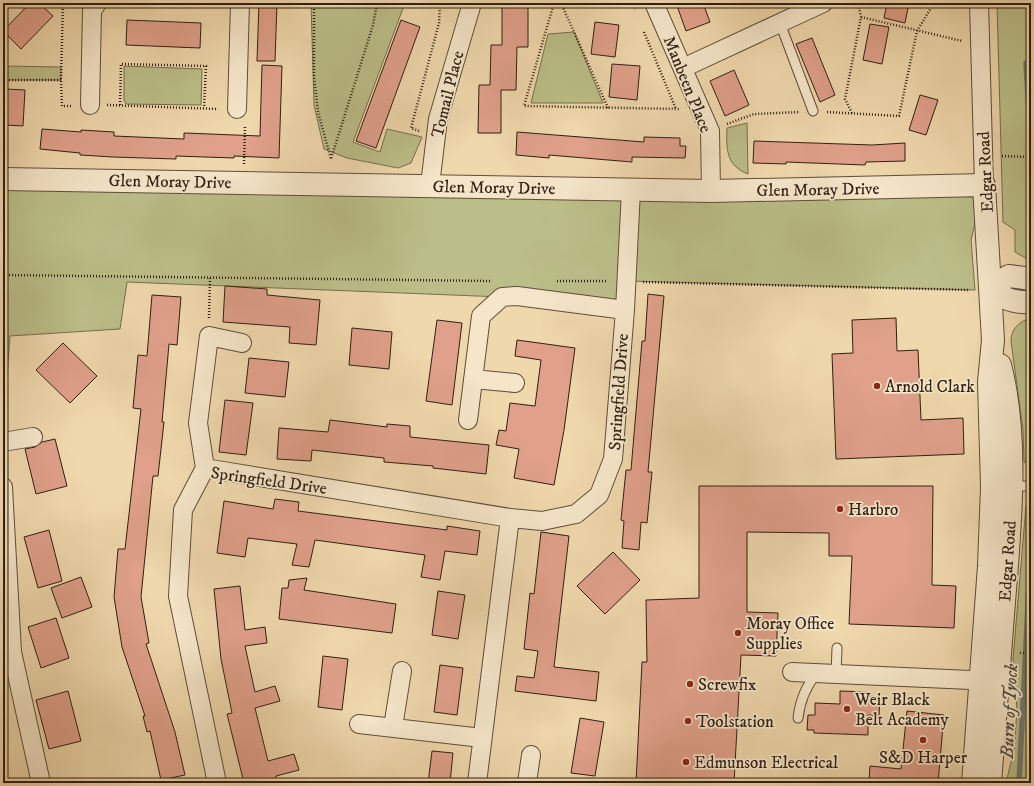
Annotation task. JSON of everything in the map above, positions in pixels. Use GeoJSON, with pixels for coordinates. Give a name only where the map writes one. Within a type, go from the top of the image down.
{"type":"FeatureCollection","features":[{"type":"Feature","properties":{"kind":"street"},"geometry":{"type":"LineString","coordinates":[[90,105],[92,11],[97,3]]}},
{"type":"Feature","properties":{"kind":"street"},"geometry":{"type":"LineString","coordinates":[[237,109],[240,3]]}},
{"type":"Feature","properties":{"kind":"street","name":"Tomail Place"},"geometry":{"type":"LineString","coordinates":[[430,185],[438,120],[472,3]]}},
{"type":"Feature","properties":{"kind":"street","name":"Manbeen Place"},"geometry":{"type":"LineString","coordinates":[[654,3],[710,131],[711,191]]}},
{"type":"Feature","properties":{"kind":"street"},"geometry":{"type":"LineString","coordinates":[[683,68],[823,3]]}},
{"type":"Feature","properties":{"kind":"street","name":"Edgar Road"},"geometry":{"type":"LineString","coordinates":[[979,3],[984,185],[993,332],[989,382],[1012,487],[989,566],[990,783]]}},
{"type":"Feature","properties":{"kind":"street","name":"Glen Moray Drive"},"geometry":{"type":"LineString","coordinates":[[3,179],[430,185],[711,191],[984,185]]}},
{"type":"Feature","properties":{"kind":"street","name":"Springfield Drive"},"geometry":{"type":"LineString","coordinates":[[218,783],[178,596],[184,510],[205,468],[510,518],[542,521],[576,514],[599,495],[613,459],[625,310],[631,190]]}},
{"type":"Feature","properties":{"kind":"street"},"geometry":{"type":"LineString","coordinates":[[989,260],[1009,276],[1031,279]]}},
{"type":"Feature","properties":{"kind":"street"},"geometry":{"type":"LineString","coordinates":[[1009,276],[990,287],[1001,298],[1024,302]]}},
{"type":"Feature","properties":{"kind":"street"},"geometry":{"type":"LineString","coordinates":[[468,420],[481,316],[502,297],[517,296],[625,310]]}},
{"type":"Feature","properties":{"kind":"street"},"geometry":{"type":"LineString","coordinates":[[993,332],[1005,308],[1024,302]]}},
{"type":"Feature","properties":{"kind":"street"},"geometry":{"type":"LineString","coordinates":[[205,468],[198,423],[209,336],[242,343]]}},
{"type":"Feature","properties":{"kind":"street"},"geometry":{"type":"LineString","coordinates":[[473,379],[515,383]]}},
{"type":"Feature","properties":{"kind":"street"},"geometry":{"type":"LineString","coordinates":[[3,442],[33,437]]}},
{"type":"Feature","properties":{"kind":"street"},"geometry":{"type":"LineString","coordinates":[[3,487],[12,652],[41,783]]}},
{"type":"Feature","properties":{"kind":"street"},"geometry":{"type":"LineString","coordinates":[[477,783],[510,518]]}},
{"type":"Feature","properties":{"kind":"street"},"geometry":{"type":"LineString","coordinates":[[392,727],[402,671]]}},
{"type":"Feature","properties":{"kind":"street"},"geometry":{"type":"LineString","coordinates":[[792,672],[989,681]]}},
{"type":"Feature","properties":{"kind":"street","name":"Edgar Road"},"geometry":{"type":"LineString","coordinates":[[973,783],[989,681]]}},
{"type":"Feature","properties":{"kind":"street"},"geometry":{"type":"LineString","coordinates":[[359,724],[482,738]]}},
{"type":"Feature","properties":{"kind":"street"},"geometry":{"type":"LineString","coordinates":[[527,783],[531,755]]}},
{"type":"Feature","properties":{"kind":"lane"},"geometry":{"type":"LineString","coordinates":[[780,23],[813,111]]}},
{"type":"Feature","properties":{"kind":"lane"},"geometry":{"type":"LineString","coordinates":[[836,674],[837,648]]}},
{"type":"Feature","properties":{"kind":"lane"},"geometry":{"type":"LineString","coordinates":[[798,718],[801,698],[810,681],[817,674]]}},
{"type":"Feature","properties":{"kind":"path"},"geometry":{"type":"LineString","coordinates":[[63,3],[61,80],[62,106],[120,105],[245,109],[244,182]]}},
{"type":"Feature","properties":{"kind":"path"},"geometry":{"type":"LineString","coordinates":[[314,3],[314,76],[318,112],[331,160],[373,25],[377,3]]}},
{"type":"Feature","properties":{"kind":"path"},"geometry":{"type":"LineString","coordinates":[[436,137],[411,128],[439,23],[440,3]]}},
{"type":"Feature","properties":{"kind":"path"},"geometry":{"type":"LineString","coordinates":[[554,3],[524,106],[676,109],[700,108]]}},
{"type":"Feature","properties":{"kind":"path"},"geometry":{"type":"LineString","coordinates":[[561,3],[608,108]]}},
{"type":"Feature","properties":{"kind":"path"},"geometry":{"type":"LineString","coordinates":[[633,3],[636,10]]}},
{"type":"Feature","properties":{"kind":"path"},"geometry":{"type":"LineString","coordinates":[[852,113],[845,99],[861,16],[858,3]]}},
{"type":"Feature","properties":{"kind":"path"},"geometry":{"type":"LineString","coordinates":[[710,131],[754,114],[813,111],[899,116],[917,30],[934,3]]}},
{"type":"Feature","properties":{"kind":"path"},"geometry":{"type":"LineString","coordinates":[[861,16],[980,45]]}},
{"type":"Feature","properties":{"kind":"path"},"geometry":{"type":"LineString","coordinates":[[644,31],[676,109]]}},
{"type":"Feature","properties":{"kind":"path"},"geometry":{"type":"LineString","coordinates":[[120,105],[121,64],[206,66],[204,108]]}},
{"type":"Feature","properties":{"kind":"path"},"geometry":{"type":"LineString","coordinates":[[3,80],[61,80]]}},
{"type":"Feature","properties":{"kind":"path"},"geometry":{"type":"LineString","coordinates":[[983,155],[1031,157]]}},
{"type":"Feature","properties":{"kind":"path"},"geometry":{"type":"LineString","coordinates":[[209,313],[210,278]]}},
{"type":"Feature","properties":{"kind":"green space"},"geometry":{"type":"Polygon","coordinates":[[[311,3],[405,3],[353,142],[380,152],[387,129],[422,137],[411,163],[398,168],[347,158],[324,149],[314,105],[311,3]]]}},
{"type":"Feature","properties":{"kind":"green space"},"geometry":{"type":"Polygon","coordinates":[[[997,3],[1031,3],[1031,261],[1015,252],[1015,230],[1003,222],[997,3]]]}},
{"type":"Feature","properties":{"kind":"green space"},"geometry":{"type":"Polygon","coordinates":[[[574,32],[603,103],[531,103],[548,34],[574,32]]]}},
{"type":"Feature","properties":{"kind":"green space"},"geometry":{"type":"Polygon","coordinates":[[[3,66],[61,67],[61,80],[3,80],[3,66]]]}},
{"type":"Feature","properties":{"kind":"green space"},"geometry":{"type":"Polygon","coordinates":[[[124,66],[202,69],[201,105],[126,104],[124,100],[124,66]]]}},
{"type":"Feature","properties":{"kind":"green space"},"geometry":{"type":"Polygon","coordinates":[[[747,123],[748,174],[735,166],[731,161],[727,149],[727,128],[747,123]]]}},
{"type":"Feature","properties":{"kind":"green space"},"geometry":{"type":"Polygon","coordinates":[[[3,179],[984,185],[971,240],[975,290],[626,281],[625,310],[502,297],[127,282],[120,329],[10,336],[5,404],[3,405],[3,179]]]}},
{"type":"Feature","properties":{"kind":"green space"},"geometry":{"type":"Polygon","coordinates":[[[1030,318],[1031,465],[1024,462],[1023,430],[1011,341],[1012,333],[1016,326],[1030,318]]]}},
{"type":"Feature","properties":{"kind":"green space"},"geometry":{"type":"Polygon","coordinates":[[[1026,506],[1031,506],[1031,783],[1006,783],[1014,749],[1017,710],[1013,659],[1026,506]]]}},
{"type":"Feature","properties":{"kind":"building"},"geometry":{"type":"Polygon","coordinates":[[[30,3],[39,3],[53,16],[21,49],[3,31],[30,3]]]}},
{"type":"Feature","properties":{"kind":"building"},"geometry":{"type":"Polygon","coordinates":[[[259,3],[277,3],[275,61],[257,61],[259,3]]]}},
{"type":"Feature","properties":{"kind":"building"},"geometry":{"type":"Polygon","coordinates":[[[502,3],[528,3],[528,47],[517,47],[516,90],[501,90],[501,133],[478,133],[479,85],[490,85],[491,45],[502,45],[502,3]]]}},
{"type":"Feature","properties":{"kind":"building"},"geometry":{"type":"Polygon","coordinates":[[[676,3],[703,3],[710,22],[686,31],[676,3]]]}},
{"type":"Feature","properties":{"kind":"building"},"geometry":{"type":"Polygon","coordinates":[[[887,3],[909,3],[905,23],[884,18],[887,3]]]}},
{"type":"Feature","properties":{"kind":"building"},"geometry":{"type":"Polygon","coordinates":[[[127,20],[201,23],[200,48],[126,45],[127,20]]]}},
{"type":"Feature","properties":{"kind":"building"},"geometry":{"type":"Polygon","coordinates":[[[401,20],[420,27],[376,148],[356,141],[401,20]]]}},
{"type":"Feature","properties":{"kind":"building"},"geometry":{"type":"Polygon","coordinates":[[[595,22],[619,25],[615,57],[591,54],[595,22]]]}},
{"type":"Feature","properties":{"kind":"building"},"geometry":{"type":"Polygon","coordinates":[[[870,24],[889,27],[882,64],[863,60],[870,24]]]}},
{"type":"Feature","properties":{"kind":"building"},"geometry":{"type":"Polygon","coordinates":[[[812,38],[835,95],[820,102],[796,44],[812,38]]]}},
{"type":"Feature","properties":{"kind":"building"},"geometry":{"type":"Polygon","coordinates":[[[612,64],[640,66],[637,100],[609,97],[612,64]]]}},
{"type":"Feature","properties":{"kind":"building"},"geometry":{"type":"Polygon","coordinates":[[[262,65],[282,66],[279,158],[234,156],[234,158],[176,156],[176,159],[113,157],[80,155],[80,153],[40,149],[42,129],[81,132],[81,130],[114,132],[114,136],[184,139],[184,133],[260,136],[262,65]]]}},
{"type":"Feature","properties":{"kind":"building"},"geometry":{"type":"Polygon","coordinates":[[[734,70],[749,105],[725,116],[710,81],[734,70]]]}},
{"type":"Feature","properties":{"kind":"building"},"geometry":{"type":"Polygon","coordinates":[[[6,89],[25,90],[23,126],[5,125],[6,89]]]}},
{"type":"Feature","properties":{"kind":"building"},"geometry":{"type":"Polygon","coordinates":[[[920,95],[938,100],[926,135],[909,130],[920,95]]]}},
{"type":"Feature","properties":{"kind":"building"},"geometry":{"type":"Polygon","coordinates":[[[517,132],[644,142],[644,137],[680,138],[680,146],[686,146],[685,158],[632,157],[632,162],[549,155],[549,158],[516,155],[517,132]]]}},
{"type":"Feature","properties":{"kind":"building"},"geometry":{"type":"Polygon","coordinates":[[[754,141],[872,145],[905,143],[905,161],[866,162],[865,165],[786,162],[786,164],[753,163],[754,141]]]}},
{"type":"Feature","properties":{"kind":"building"},"geometry":{"type":"Polygon","coordinates":[[[225,286],[267,289],[267,295],[320,300],[316,345],[289,343],[290,327],[223,322],[225,286]]]}},
{"type":"Feature","properties":{"kind":"building"},"geometry":{"type":"Polygon","coordinates":[[[648,294],[664,296],[648,472],[652,472],[647,523],[641,522],[639,550],[622,548],[624,521],[621,520],[626,470],[631,470],[642,341],[645,341],[648,294]]]}},
{"type":"Feature","properties":{"kind":"building"},"geometry":{"type":"Polygon","coordinates":[[[152,295],[181,297],[177,345],[169,344],[162,422],[164,422],[158,476],[153,476],[141,597],[149,643],[146,644],[175,732],[185,775],[161,780],[150,731],[147,732],[143,716],[145,716],[122,647],[114,597],[118,549],[125,549],[141,409],[133,408],[138,355],[147,356],[152,295]]]}},
{"type":"Feature","properties":{"kind":"building","name":"Arnold Clark"},"geometry":{"type":"Polygon","coordinates":[[[896,318],[897,351],[918,350],[921,420],[963,418],[964,454],[836,459],[832,354],[853,353],[852,320],[896,318]]]}},
{"type":"Feature","properties":{"kind":"building"},"geometry":{"type":"Polygon","coordinates":[[[437,320],[462,323],[452,405],[426,401],[437,320]]]}},
{"type":"Feature","properties":{"kind":"building"},"geometry":{"type":"Polygon","coordinates":[[[352,328],[392,332],[389,369],[349,365],[352,328]]]}},
{"type":"Feature","properties":{"kind":"building"},"geometry":{"type":"Polygon","coordinates":[[[517,340],[575,348],[564,430],[554,485],[514,478],[519,449],[496,445],[499,430],[506,431],[510,403],[535,406],[541,360],[515,356],[517,340]]]}},
{"type":"Feature","properties":{"kind":"building"},"geometry":{"type":"Polygon","coordinates":[[[63,343],[97,376],[70,403],[36,370],[63,343]]]}},
{"type":"Feature","properties":{"kind":"building"},"geometry":{"type":"Polygon","coordinates":[[[249,358],[289,362],[285,397],[245,393],[249,358]]]}},
{"type":"Feature","properties":{"kind":"building"},"geometry":{"type":"Polygon","coordinates":[[[225,400],[253,403],[246,455],[219,452],[225,400]]]}},
{"type":"Feature","properties":{"kind":"building"},"geometry":{"type":"Polygon","coordinates":[[[330,420],[387,427],[387,424],[410,426],[410,437],[489,445],[486,474],[433,468],[433,466],[384,462],[384,458],[312,450],[311,461],[277,459],[279,428],[328,432],[330,420]]]}},
{"type":"Feature","properties":{"kind":"building"},"geometry":{"type":"Polygon","coordinates":[[[55,439],[67,486],[36,494],[25,449],[35,447],[42,442],[55,439]]]}},
{"type":"Feature","properties":{"kind":"building"},"geometry":{"type":"Polygon","coordinates":[[[699,486],[933,486],[932,585],[956,586],[954,628],[849,624],[852,556],[829,556],[829,533],[747,532],[747,612],[778,613],[776,656],[741,655],[734,783],[636,783],[642,662],[647,662],[646,600],[699,598],[699,486]]]}},
{"type":"Feature","properties":{"kind":"building"},"geometry":{"type":"Polygon","coordinates":[[[275,499],[299,502],[298,511],[447,530],[447,526],[480,531],[477,555],[445,551],[440,580],[421,577],[425,555],[315,540],[309,567],[292,565],[297,544],[248,538],[245,557],[217,553],[224,501],[273,509],[275,499]]]}},
{"type":"Feature","properties":{"kind":"building"},"geometry":{"type":"Polygon","coordinates":[[[49,530],[62,581],[38,588],[24,537],[49,530]]]}},
{"type":"Feature","properties":{"kind":"building"},"geometry":{"type":"Polygon","coordinates":[[[541,532],[569,536],[554,667],[599,672],[596,701],[515,691],[517,676],[534,678],[538,651],[524,649],[530,593],[534,594],[541,532]]]}},
{"type":"Feature","properties":{"kind":"building"},"geometry":{"type":"Polygon","coordinates":[[[613,552],[640,580],[605,614],[577,586],[613,552]]]}},
{"type":"Feature","properties":{"kind":"building"},"geometry":{"type":"Polygon","coordinates":[[[81,577],[92,607],[62,618],[51,588],[81,577]]]}},
{"type":"Feature","properties":{"kind":"building"},"geometry":{"type":"Polygon","coordinates":[[[307,578],[304,590],[396,604],[392,633],[279,619],[282,588],[288,588],[289,580],[307,578]]]}},
{"type":"Feature","properties":{"kind":"building"},"geometry":{"type":"Polygon","coordinates":[[[240,586],[245,630],[265,627],[267,643],[245,646],[255,692],[275,686],[280,701],[255,708],[268,761],[294,754],[299,770],[276,776],[278,783],[244,783],[227,714],[232,713],[221,659],[214,589],[240,586]]]}},
{"type":"Feature","properties":{"kind":"building"},"geometry":{"type":"Polygon","coordinates":[[[438,591],[465,595],[458,639],[432,635],[438,591]]]}},
{"type":"Feature","properties":{"kind":"building"},"geometry":{"type":"Polygon","coordinates":[[[56,618],[69,658],[41,668],[28,627],[56,618]]]}},
{"type":"Feature","properties":{"kind":"building"},"geometry":{"type":"Polygon","coordinates":[[[323,656],[348,659],[342,710],[318,707],[323,656]]]}},
{"type":"Feature","properties":{"kind":"building"},"geometry":{"type":"Polygon","coordinates":[[[440,665],[463,668],[457,715],[434,712],[440,665]]]}},
{"type":"Feature","properties":{"kind":"building"},"geometry":{"type":"Polygon","coordinates":[[[68,691],[81,741],[49,749],[36,700],[68,691]]]}},
{"type":"Feature","properties":{"kind":"building","name":"Weir Black Belt Academy"},"geometry":{"type":"Polygon","coordinates":[[[840,691],[869,692],[869,696],[880,697],[879,716],[868,715],[868,735],[814,733],[814,730],[807,730],[808,715],[815,715],[815,703],[840,704],[840,691]]]}},
{"type":"Feature","properties":{"kind":"building","name":"S&D Harper"},"geometry":{"type":"Polygon","coordinates":[[[907,711],[944,715],[938,783],[869,783],[870,766],[901,769],[907,711]]]}},
{"type":"Feature","properties":{"kind":"building"},"geometry":{"type":"Polygon","coordinates":[[[580,718],[604,722],[595,776],[571,773],[580,718]]]}},
{"type":"Feature","properties":{"kind":"building"},"geometry":{"type":"Polygon","coordinates":[[[432,751],[453,753],[450,783],[428,783],[432,751]]]}},
{"type":"Feature","properties":{"kind":"waterway","name":"Burn of Tyock"},"geometry":{"type":"LineString","coordinates":[[1026,63],[1031,142]]}},
{"type":"Feature","properties":{"kind":"waterway","name":"Burn of Tyock"},"geometry":{"type":"LineString","coordinates":[[1019,783],[1031,545]]}},
{"type":"Feature","properties":{"kind":"place","name":"Arnold Clark"},"geometry":{"type":"Point","coordinates":[877,386]}},
{"type":"Feature","properties":{"kind":"place","name":"Harbro"},"geometry":{"type":"Point","coordinates":[840,509]}},
{"type":"Feature","properties":{"kind":"place","name":"Moray Office Supplies"},"geometry":{"type":"Point","coordinates":[738,633]}},
{"type":"Feature","properties":{"kind":"place","name":"Screwfix"},"geometry":{"type":"Point","coordinates":[690,684]}},
{"type":"Feature","properties":{"kind":"place","name":"Weir Black Belt Academy"},"geometry":{"type":"Point","coordinates":[847,709]}},
{"type":"Feature","properties":{"kind":"place","name":"Toolstation"},"geometry":{"type":"Point","coordinates":[688,721]}},
{"type":"Feature","properties":{"kind":"place","name":"S&D Harper"},"geometry":{"type":"Point","coordinates":[923,740]}},
{"type":"Feature","properties":{"kind":"place","name":"Edmunson Electrical"},"geometry":{"type":"Point","coordinates":[686,762]}}]}
